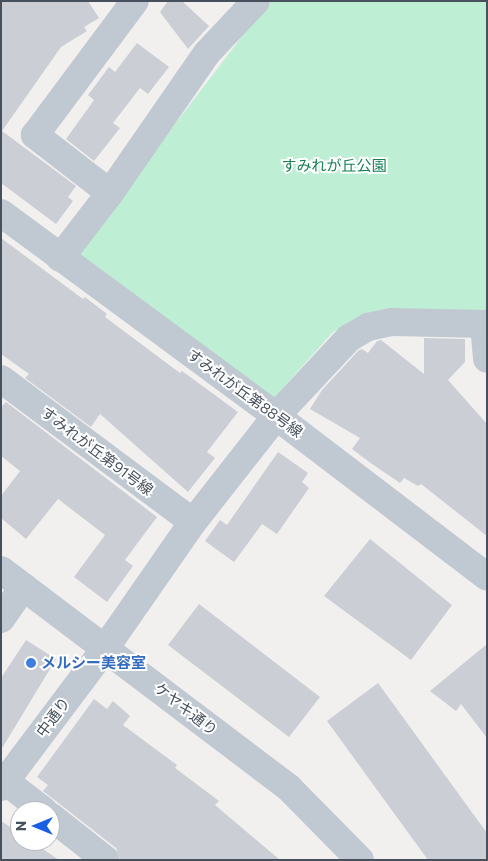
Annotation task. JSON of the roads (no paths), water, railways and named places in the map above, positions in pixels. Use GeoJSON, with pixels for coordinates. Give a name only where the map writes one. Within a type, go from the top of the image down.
{"type":"FeatureCollection","features":[{"type":"Feature","properties":{"kind":"street"},"geometry":{"type":"LineString","coordinates":[[110,193],[35,135],[135,1]]}},
{"type":"Feature","properties":{"kind":"street"},"geometry":{"type":"LineString","coordinates":[[60,258],[110,193],[206,53],[256,1]]}},
{"type":"Feature","properties":{"kind":"street","name":"すみれが丘第88号線"},"geometry":{"type":"LineString","coordinates":[[1,213],[276,416],[487,577]]}},
{"type":"Feature","properties":{"kind":"street","name":"中通り"},"geometry":{"type":"LineString","coordinates":[[3,784],[106,647],[192,522],[276,416],[349,338],[368,327],[392,322],[485,324]]}},
{"type":"Feature","properties":{"kind":"street"},"geometry":{"type":"LineString","coordinates":[[485,324],[487,359]]}},
{"type":"Feature","properties":{"kind":"street","name":"すみれが丘第91号線"},"geometry":{"type":"LineString","coordinates":[[1,379],[192,522]]}},
{"type":"Feature","properties":{"kind":"street","name":"ケヤキ通り"},"geometry":{"type":"LineString","coordinates":[[1,570],[106,647],[288,788],[360,860]]}},
{"type":"Feature","properties":{"kind":"street"},"geometry":{"type":"LineString","coordinates":[[1,619],[23,587]]}},
{"type":"Feature","properties":{"kind":"street"},"geometry":{"type":"LineString","coordinates":[[3,784],[29,801]]}},
{"type":"Feature","properties":{"kind":"street"},"geometry":{"type":"LineString","coordinates":[[60,824],[106,860]]}},
{"type":"Feature","properties":{"kind":"place","name":"メルシー美容室"},"geometry":{"type":"Point","coordinates":[31,663]}},
{"type":"Feature","properties":{"kind":"park label","name":"すみれが丘公園"},"geometry":{"type":"Point","coordinates":[334,166]}}]}
